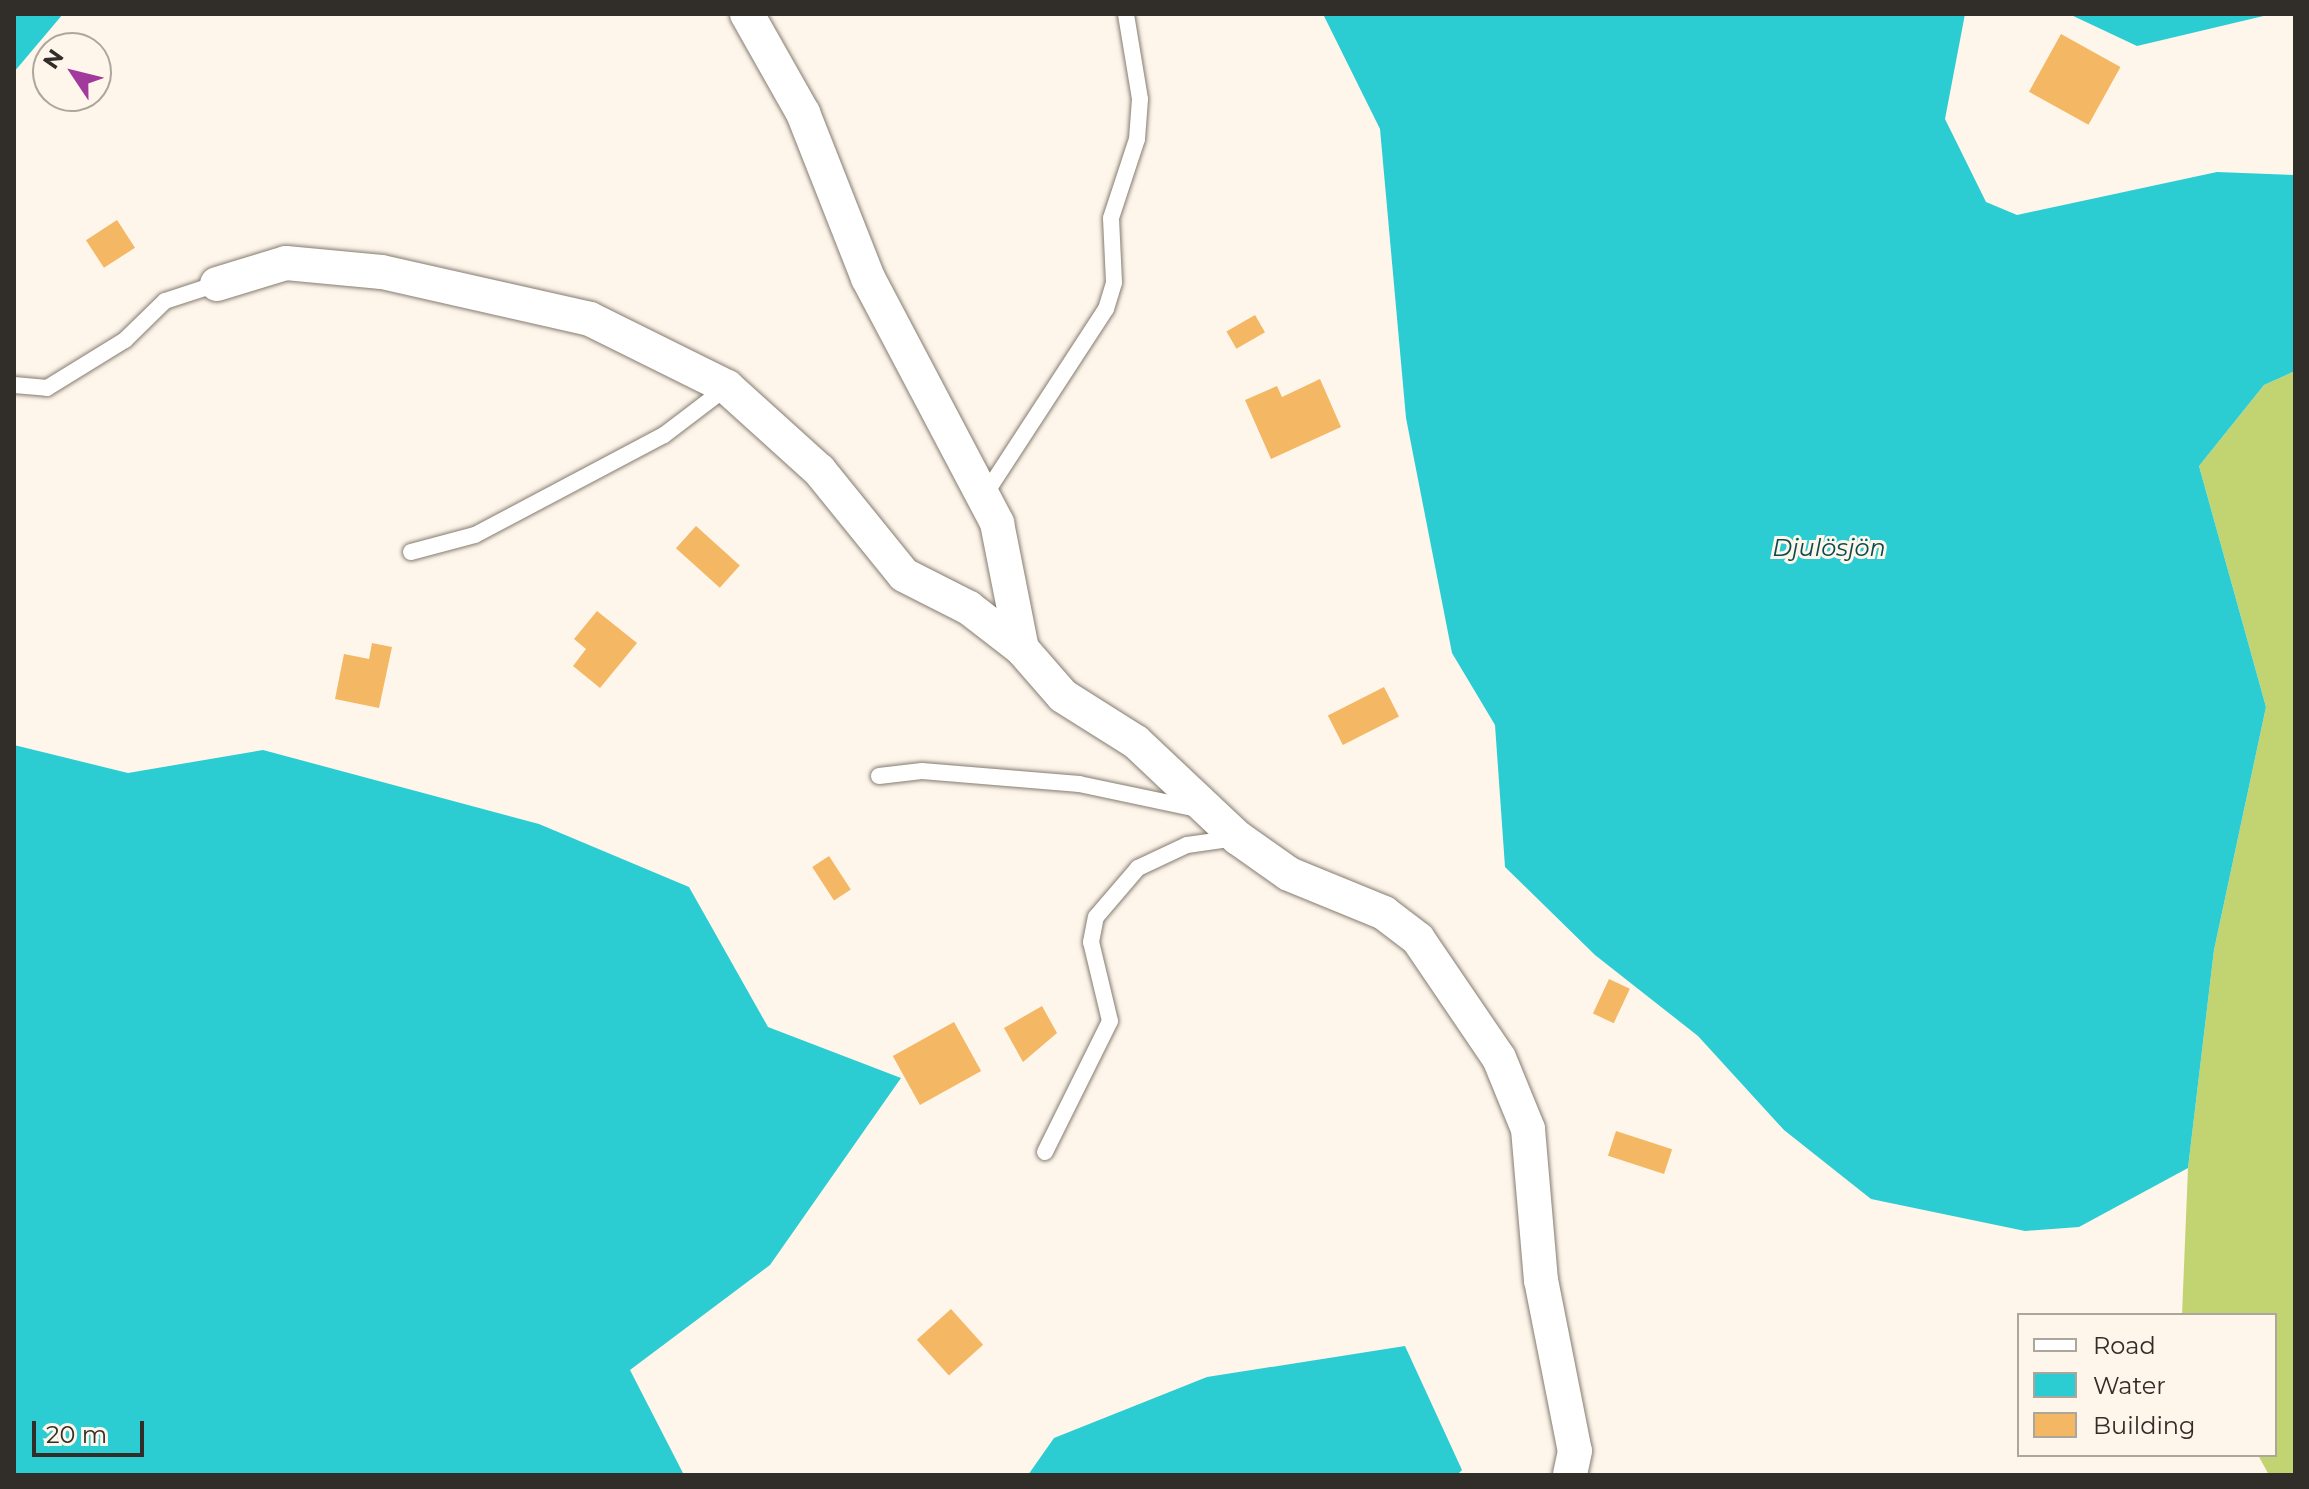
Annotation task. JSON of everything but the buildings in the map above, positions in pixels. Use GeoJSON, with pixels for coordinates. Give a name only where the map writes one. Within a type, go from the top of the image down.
{"type":"FeatureCollection","features":[{"type":"Feature","properties":{"kind":"street"},"geometry":{"type":"LineString","coordinates":[[747,14],[803,113],[868,278],[997,523],[1022,649]]}},
{"type":"Feature","properties":{"kind":"street"},"geometry":{"type":"LineString","coordinates":[[217,284],[286,263],[427,281],[590,319],[727,387],[819,470],[904,575],[969,608],[1022,649],[1063,696],[1136,742],[1204,810],[1238,838],[1289,874],[1384,913],[1418,939],[1499,1058],[1528,1129],[1541,1280],[1575,1451],[1570,1475]]}},
{"type":"Feature","properties":{"kind":"lane"},"geometry":{"type":"LineString","coordinates":[[984,496],[1106,309],[1114,282],[1111,218],[1137,139],[1140,99],[1126,14]]}},
{"type":"Feature","properties":{"kind":"lane"},"geometry":{"type":"LineString","coordinates":[[14,385],[47,388],[125,340],[165,301],[217,284]]}},
{"type":"Feature","properties":{"kind":"lane"},"geometry":{"type":"LineString","coordinates":[[411,552],[475,535],[664,435],[727,387]]}},
{"type":"Feature","properties":{"kind":"lane"},"geometry":{"type":"LineString","coordinates":[[879,776],[922,771],[1079,784],[1204,810]]}},
{"type":"Feature","properties":{"kind":"lane"},"geometry":{"type":"LineString","coordinates":[[1045,1152],[1110,1021],[1091,942],[1096,917],[1138,868],[1187,845],[1238,838]]}},
{"type":"Feature","properties":{"kind":"green space"},"geometry":{"type":"Polygon","coordinates":[[[2295,371],[2295,1475],[2269,1475],[2259,1457],[2277,1457],[2277,1313],[2182,1313],[2188,1168],[2214,950],[2266,707],[2199,466],[2264,385],[2295,371]]]}},
{"type":"Feature","properties":{"kind":"water"},"geometry":{"type":"Polygon","coordinates":[[[14,14],[63,14],[48,32],[32,32],[32,51],[14,72],[14,14]]]}},
{"type":"Feature","properties":{"kind":"water","name":"Djulösjön"},"geometry":{"type":"Polygon","coordinates":[[[1323,14],[1965,14],[1945,119],[1986,202],[2017,215],[2217,172],[2295,175],[2295,371],[2264,385],[2199,466],[2266,707],[2214,950],[2188,1168],[2079,1227],[2025,1231],[1871,1199],[1784,1130],[1698,1036],[1595,955],[1505,867],[1495,725],[1452,653],[1406,418],[1380,129],[1323,14]]]}},
{"type":"Feature","properties":{"kind":"water"},"geometry":{"type":"Polygon","coordinates":[[[2069,14],[2272,14],[2137,46],[2069,14]]]}},
{"type":"Feature","properties":{"kind":"water"},"geometry":{"type":"Polygon","coordinates":[[[14,745],[128,773],[263,750],[539,824],[689,887],[768,1027],[901,1078],[770,1265],[630,1370],[684,1475],[14,1475],[14,745]]]}},
{"type":"Feature","properties":{"kind":"water"},"geometry":{"type":"Polygon","coordinates":[[[1405,1346],[1462,1470],[1457,1475],[1028,1475],[1054,1438],[1207,1377],[1405,1346]]]}}]}
